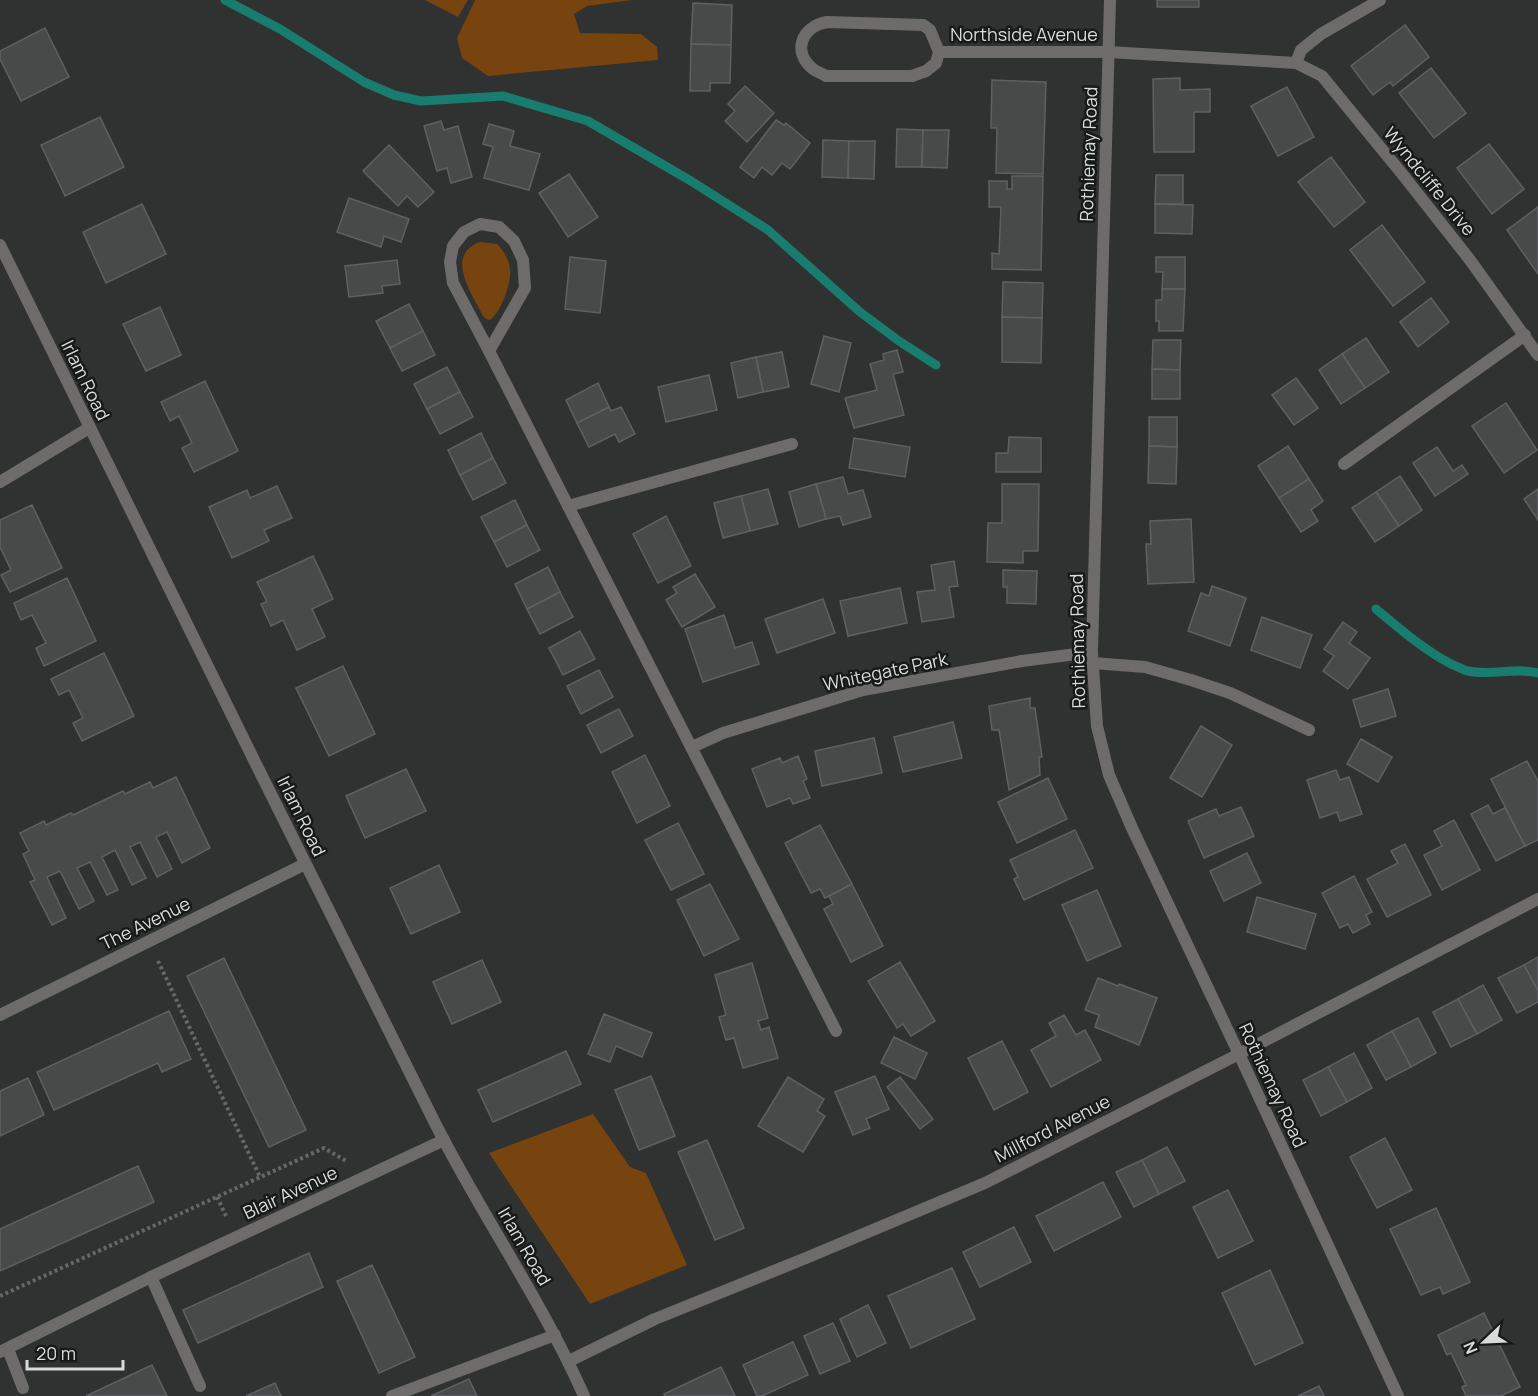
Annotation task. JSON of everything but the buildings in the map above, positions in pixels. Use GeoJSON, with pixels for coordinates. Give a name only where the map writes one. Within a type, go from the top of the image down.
{"type":"FeatureCollection","features":[{"type":"Feature","properties":{"kind":"street","name":"Rothiemay Road"},"geometry":{"type":"LineString","coordinates":[[1110,0],[1093,657],[1097,726],[1109,775],[1132,828],[1398,1396]]}},
{"type":"Feature","properties":{"kind":"street"},"geometry":{"type":"LineString","coordinates":[[1296,63],[1301,50],[1321,34],[1380,0]]}},
{"type":"Feature","properties":{"kind":"street","name":"Northside Avenue"},"geometry":{"type":"LineString","coordinates":[[827,22],[923,25],[930,30],[939,52],[936,63],[926,71],[912,76],[826,76],[814,70],[808,63],[803,54],[802,43],[805,34],[812,27],[827,22]]}},
{"type":"Feature","properties":{"kind":"street","name":"Northside Avenue"},"geometry":{"type":"LineString","coordinates":[[939,52],[1108,52]]}},
{"type":"Feature","properties":{"kind":"street","name":"Wyndcliffe Drive"},"geometry":{"type":"LineString","coordinates":[[1108,52],[1296,63],[1322,76],[1470,260],[1538,355]]}},
{"type":"Feature","properties":{"kind":"street"},"geometry":{"type":"LineString","coordinates":[[489,351],[525,288],[523,260],[514,241],[499,227],[480,224],[464,232],[453,246],[450,262],[453,283],[836,1031]]}},
{"type":"Feature","properties":{"kind":"street","name":"Irlam Road"},"geometry":{"type":"LineString","coordinates":[[0,245],[305,864],[444,1140],[555,1335],[584,1396]]}},
{"type":"Feature","properties":{"kind":"street"},"geometry":{"type":"LineString","coordinates":[[1344,464],[1525,336]]}},
{"type":"Feature","properties":{"kind":"street"},"geometry":{"type":"LineString","coordinates":[[0,482],[89,428]]}},
{"type":"Feature","properties":{"kind":"street"},"geometry":{"type":"LineString","coordinates":[[568,506],[792,444]]}},
{"type":"Feature","properties":{"kind":"street","name":"Whitegate Park"},"geometry":{"type":"LineString","coordinates":[[692,747],[723,732],[863,690],[1022,661],[1093,657],[1145,667],[1230,693],[1310,730]]}},
{"type":"Feature","properties":{"kind":"street","name":"The Avenue"},"geometry":{"type":"LineString","coordinates":[[0,1015],[305,864]]}},
{"type":"Feature","properties":{"kind":"street","name":"Millford Avenue"},"geometry":{"type":"LineString","coordinates":[[568,1361],[655,1319],[985,1183],[1538,898]]}},
{"type":"Feature","properties":{"kind":"street","name":"Blair Avenue"},"geometry":{"type":"LineString","coordinates":[[23,1388],[4,1350],[151,1277],[444,1140]]}},
{"type":"Feature","properties":{"kind":"street"},"geometry":{"type":"LineString","coordinates":[[151,1277],[200,1386]]}},
{"type":"Feature","properties":{"kind":"street"},"geometry":{"type":"LineString","coordinates":[[392,1396],[555,1335]]}},
{"type":"Feature","properties":{"kind":"path"},"geometry":{"type":"LineString","coordinates":[[149,941],[260,1177]]}},
{"type":"Feature","properties":{"kind":"path"},"geometry":{"type":"LineString","coordinates":[[0,1296],[324,1148],[369,1175]]}},
{"type":"Feature","properties":{"kind":"shaded area"},"geometry":{"type":"Polygon","coordinates":[[[425,0],[468,0],[458,17],[425,0]]]}},
{"type":"Feature","properties":{"kind":"shaded area"},"geometry":{"type":"Polygon","coordinates":[[[475,0],[632,0],[587,6],[574,14],[580,33],[641,34],[657,47],[658,60],[488,76],[462,58],[457,38],[475,0]]]}},
{"type":"Feature","properties":{"kind":"shaded area"},"geometry":{"type":"Polygon","coordinates":[[[480,242],[497,244],[506,255],[510,269],[505,297],[490,320],[483,316],[473,297],[462,265],[469,248],[480,242]]]}},
{"type":"Feature","properties":{"kind":"shaded area"},"geometry":{"type":"Polygon","coordinates":[[[593,1114],[630,1167],[646,1173],[687,1265],[590,1304],[489,1153],[593,1114]]]}},
{"type":"Feature","properties":{"kind":"waterway"},"geometry":{"type":"LineString","coordinates":[[225,0],[280,29],[364,82],[394,95],[421,101],[503,96],[588,121],[691,181],[768,230],[860,312],[936,365]]}},
{"type":"Feature","properties":{"kind":"waterway"},"geometry":{"type":"LineString","coordinates":[[1376,609],[1412,639],[1464,670],[1486,673],[1521,671],[1538,673]]}}]}
